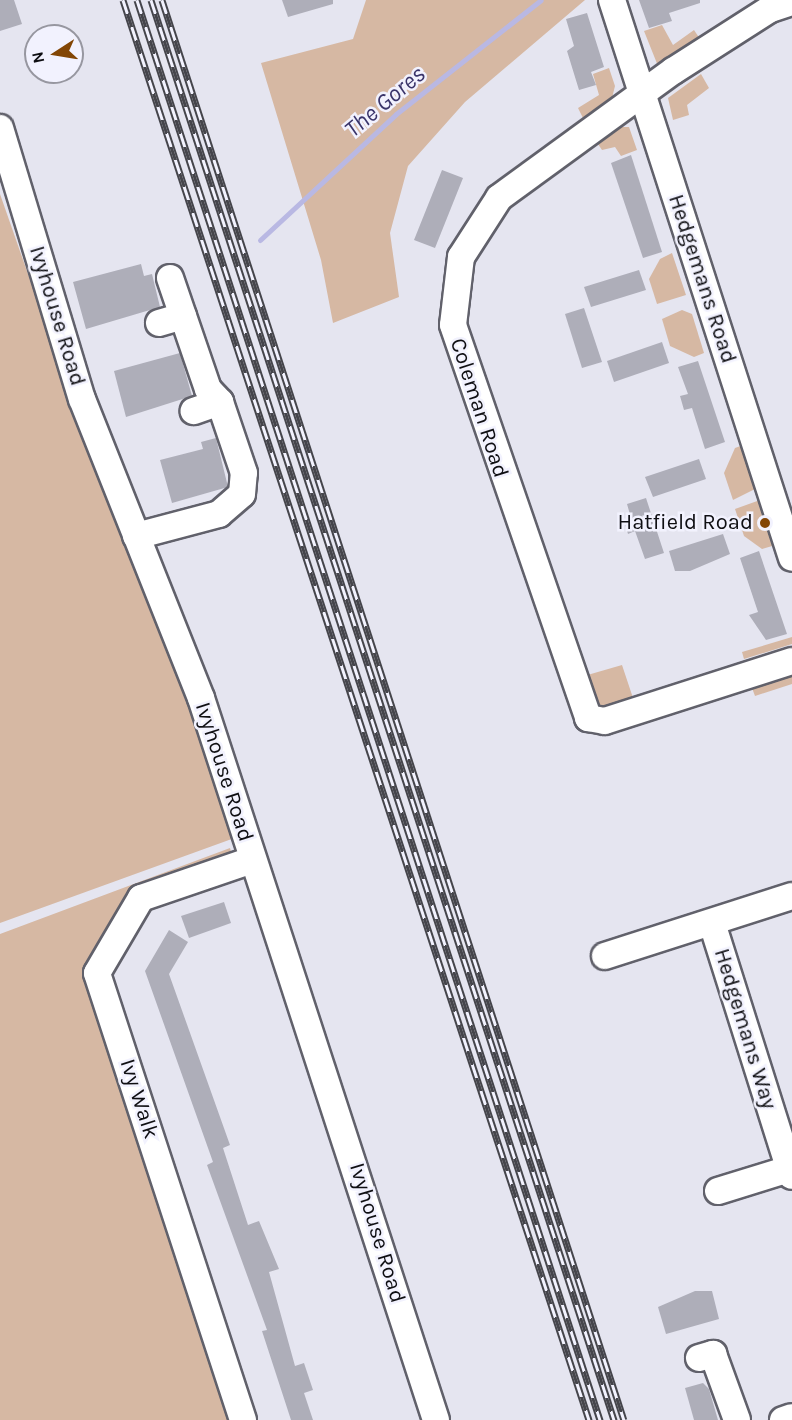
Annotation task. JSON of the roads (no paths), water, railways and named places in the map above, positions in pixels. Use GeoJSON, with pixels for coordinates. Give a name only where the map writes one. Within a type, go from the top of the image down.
{"type":"FeatureCollection","features":[{"type":"Feature","properties":{"kind":"street","name":"Hedgemans Road"},"geometry":{"type":"LineString","coordinates":[[612,0],[641,96],[792,558]]}},
{"type":"Feature","properties":{"kind":"street","name":"Coleman Road"},"geometry":{"type":"LineString","coordinates":[[792,2],[741,26],[499,198],[460,257],[453,289],[453,325],[462,360],[588,718],[605,721],[792,661]]}},
{"type":"Feature","properties":{"kind":"street","name":"Ivyhouse Road"},"geometry":{"type":"LineString","coordinates":[[0,128],[82,399],[201,698],[436,1420]]}},
{"type":"Feature","properties":{"kind":"street"},"geometry":{"type":"LineString","coordinates":[[136,536],[219,514],[242,494],[244,473],[220,402],[208,388],[171,319],[170,278]]}},
{"type":"Feature","properties":{"kind":"street"},"geometry":{"type":"LineString","coordinates":[[194,411],[220,402]]}},
{"type":"Feature","properties":{"kind":"street","name":"Ivy Walk"},"geometry":{"type":"LineString","coordinates":[[243,1420],[97,973],[141,898],[252,860]]}},
{"type":"Feature","properties":{"kind":"street","name":"Hedgemans Way"},"geometry":{"type":"LineString","coordinates":[[605,956],[792,896]]}},
{"type":"Feature","properties":{"kind":"street","name":"Hedgemans Way"},"geometry":{"type":"LineString","coordinates":[[712,923],[791,1173],[718,1191]]}},
{"type":"Feature","properties":{"kind":"street"},"geometry":{"type":"LineString","coordinates":[[699,1358],[713,1354],[736,1420]]}},
{"type":"Feature","properties":{"kind":"street"},"geometry":{"type":"LineString","coordinates":[[783,1420],[792,1417]]}},
{"type":"Feature","properties":{"kind":"waterway","name":"The Gores"},"geometry":{"type":"LineString","coordinates":[[260,240],[396,114],[541,0]]}},
{"type":"Feature","properties":{"kind":"railway"},"geometry":{"type":"LineString","coordinates":[[123,0],[589,1420]]}},
{"type":"Feature","properties":{"kind":"railway"},"geometry":{"type":"LineString","coordinates":[[137,0],[600,1420]]}},
{"type":"Feature","properties":{"kind":"railway"},"geometry":{"type":"LineString","coordinates":[[151,0],[614,1420]]}},
{"type":"Feature","properties":{"kind":"railway"},"geometry":{"type":"LineString","coordinates":[[162,0],[624,1420]]}},
{"type":"Feature","properties":{"kind":"place","name":"Hatfield Road"},"geometry":{"type":"Point","coordinates":[765,523]}}]}
